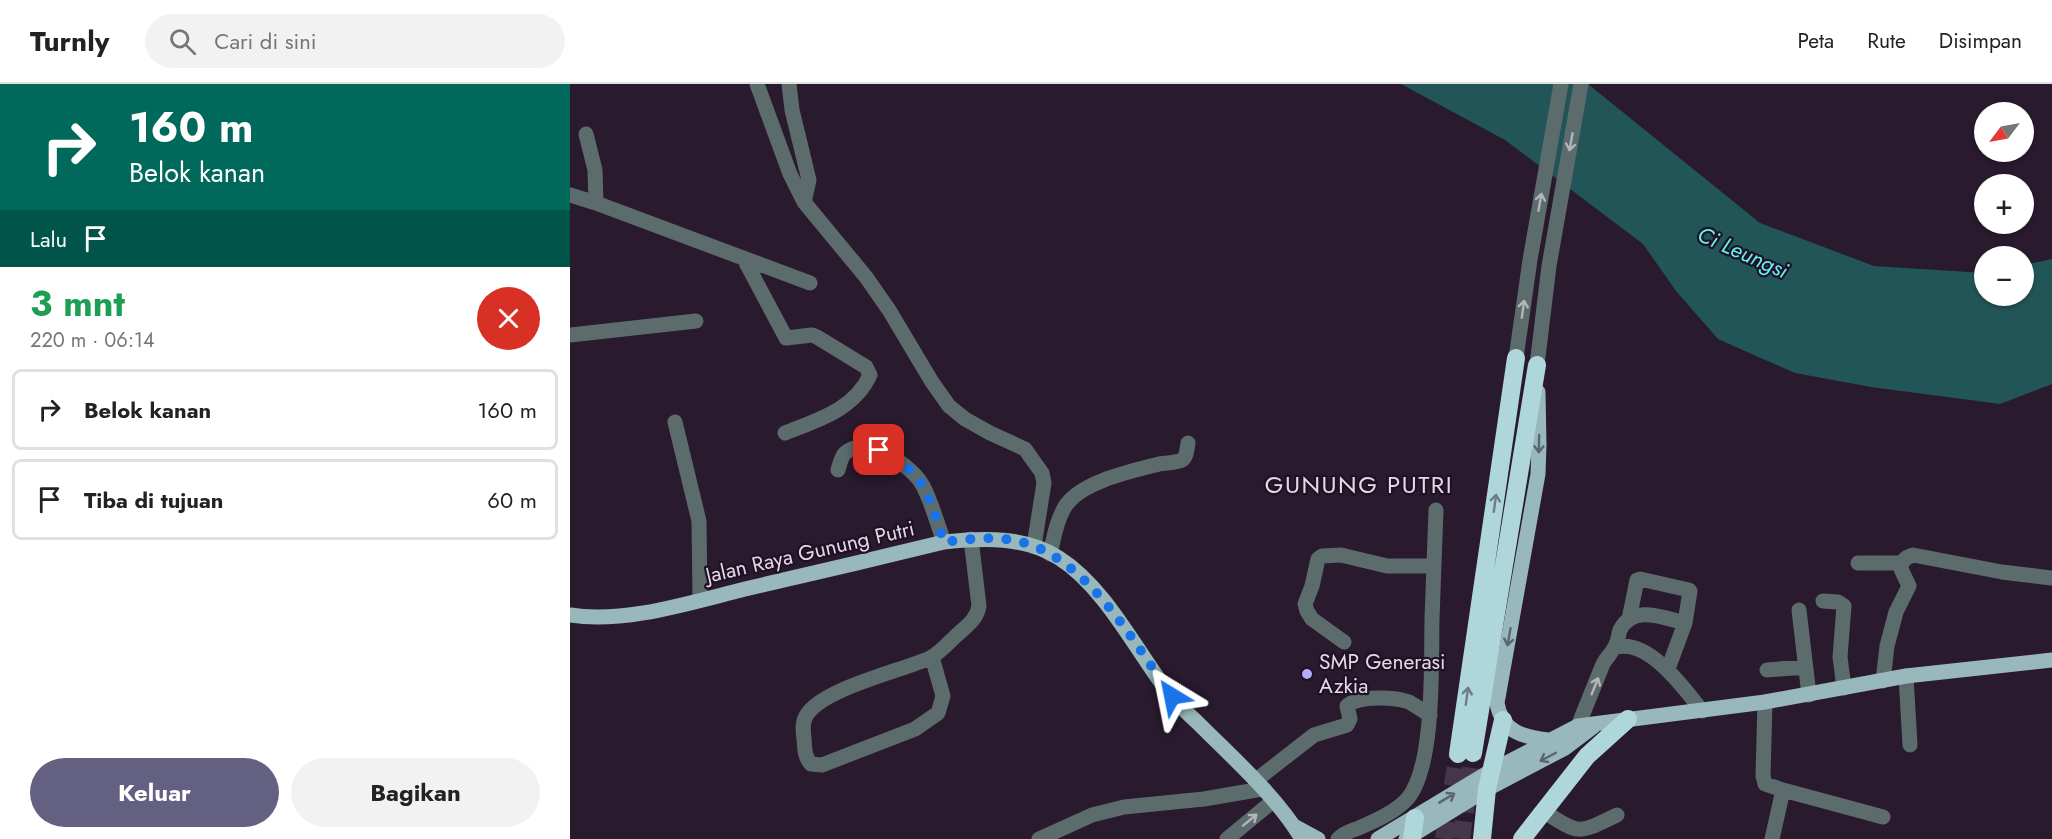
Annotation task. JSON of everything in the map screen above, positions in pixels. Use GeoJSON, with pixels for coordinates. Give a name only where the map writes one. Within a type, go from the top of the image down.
{"type":"FeatureCollection","features":[{"type":"Feature","properties":{"kind":"highway"},"geometry":{"type":"LineString","coordinates":[[1516,358],[1466,754],[1537,365]]}},
{"type":"Feature","properties":{"kind":"highway"},"geometry":{"type":"LineString","coordinates":[[1522,839],[1587,756],[1628,719]]}},
{"type":"Feature","properties":{"kind":"highway"},"geometry":{"type":"LineString","coordinates":[[1482,839],[1489,780],[1503,720]]}},
{"type":"Feature","properties":{"kind":"main road"},"geometry":{"type":"LineString","coordinates":[[1537,365],[1538,474],[1497,703],[1503,720],[1509,727],[1528,737],[1548,740]]}},
{"type":"Feature","properties":{"kind":"main road","name":"Jalan Raya Gunung Putri"},"geometry":{"type":"LineString","coordinates":[[570,615],[607,617],[700,600],[944,542],[971,539],[1017,541],[1034,546],[1059,558],[1081,576],[1106,603],[1172,696],[1263,790],[1298,832]]}},
{"type":"Feature","properties":{"kind":"main road"},"geometry":{"type":"LineString","coordinates":[[1378,839],[1411,833],[1548,740],[1578,726],[1765,702],[1906,676],[2052,660]]}},
{"type":"Feature","properties":{"kind":"main road"},"geometry":{"type":"LineString","coordinates":[[1489,780],[1565,748],[1596,724]]}},
{"type":"Feature","properties":{"kind":"main road"},"geometry":{"type":"LineString","coordinates":[[1298,832],[1318,839]]}},
{"type":"Feature","properties":{"kind":"street"},"geometry":{"type":"LineString","coordinates":[[757,84],[790,174],[804,201],[866,277],[949,406],[990,433],[1025,449],[1035,460],[1042,472],[1044,483],[1034,546]]}},
{"type":"Feature","properties":{"kind":"street"},"geometry":{"type":"LineString","coordinates":[[789,84],[792,110],[809,180],[804,201]]}},
{"type":"Feature","properties":{"kind":"street"},"geometry":{"type":"LineString","coordinates":[[1516,358],[1530,260],[1561,84]]}},
{"type":"Feature","properties":{"kind":"street"},"geometry":{"type":"LineString","coordinates":[[1537,365],[1549,266],[1581,84]]}},
{"type":"Feature","properties":{"kind":"street"},"geometry":{"type":"LineString","coordinates":[[586,134],[595,171],[596,203]]}},
{"type":"Feature","properties":{"kind":"street"},"geometry":{"type":"LineString","coordinates":[[570,195],[810,284]]}},
{"type":"Feature","properties":{"kind":"street"},"geometry":{"type":"LineString","coordinates":[[744,259],[786,338],[817,336],[866,367],[870,375],[865,385],[840,410],[785,433]]}},
{"type":"Feature","properties":{"kind":"street"},"geometry":{"type":"LineString","coordinates":[[570,335],[696,321]]}},
{"type":"Feature","properties":{"kind":"street"},"geometry":{"type":"LineString","coordinates":[[675,422],[699,521],[700,600]]}},
{"type":"Feature","properties":{"kind":"street"},"geometry":{"type":"LineString","coordinates":[[1050,554],[1055,531],[1067,504],[1079,492],[1103,480],[1181,460],[1188,443]]}},
{"type":"Feature","properties":{"kind":"street"},"geometry":{"type":"LineString","coordinates":[[838,470],[846,452],[862,447],[879,450],[902,463],[923,484],[944,542]]}},
{"type":"Feature","properties":{"kind":"street"},"geometry":{"type":"LineString","coordinates":[[1338,839],[1346,831],[1371,823],[1407,799],[1416,786],[1422,766],[1430,715],[1436,510]]}},
{"type":"Feature","properties":{"kind":"street"},"geometry":{"type":"LineString","coordinates":[[932,657],[943,696],[938,713],[900,736],[822,765],[811,764],[806,758],[803,724],[806,715],[826,699],[865,680],[932,657],[978,614],[971,539]]}},
{"type":"Feature","properties":{"kind":"street"},"geometry":{"type":"LineString","coordinates":[[1344,642],[1312,618],[1307,611],[1305,604],[1318,559],[1322,556],[1341,555],[1387,566],[1434,566]]}},
{"type":"Feature","properties":{"kind":"street"},"geometry":{"type":"LineString","coordinates":[[1883,681],[1887,646],[1896,612],[1909,588],[1901,569],[1902,562],[1906,558],[1913,555],[1961,565],[2052,578]]}},
{"type":"Feature","properties":{"kind":"street"},"geometry":{"type":"LineString","coordinates":[[1858,563],[1902,562]]}},
{"type":"Feature","properties":{"kind":"street"},"geometry":{"type":"LineString","coordinates":[[1629,619],[1635,582],[1640,579],[1690,591],[1685,623],[1668,669]]}},
{"type":"Feature","properties":{"kind":"street"},"geometry":{"type":"LineString","coordinates":[[1823,601],[1842,603],[1844,606],[1840,657],[1844,688]]}},
{"type":"Feature","properties":{"kind":"street"},"geometry":{"type":"LineString","coordinates":[[1799,610],[1809,695]]}},
{"type":"Feature","properties":{"kind":"street"},"geometry":{"type":"LineString","coordinates":[[1578,726],[1603,664],[1614,648],[1621,628],[1629,619],[1640,614],[1685,623]]}},
{"type":"Feature","properties":{"kind":"street"},"geometry":{"type":"LineString","coordinates":[[1614,648],[1622,646],[1639,650],[1668,669],[1702,711]]}},
{"type":"Feature","properties":{"kind":"street"},"geometry":{"type":"LineString","coordinates":[[1767,670],[1805,667]]}},
{"type":"Feature","properties":{"kind":"street"},"geometry":{"type":"LineString","coordinates":[[1906,676],[1910,745]]}},
{"type":"Feature","properties":{"kind":"street"},"geometry":{"type":"LineString","coordinates":[[1227,839],[1263,790],[1314,735],[1347,725],[1350,719],[1347,706],[1357,699],[1389,698],[1407,702],[1430,715]]}},
{"type":"Feature","properties":{"kind":"street"},"geometry":{"type":"LineString","coordinates":[[1765,702],[1763,776],[1767,785],[1882,817]]}},
{"type":"Feature","properties":{"kind":"street"},"geometry":{"type":"LineString","coordinates":[[1039,839],[1067,833],[1092,816],[1124,807],[1263,790]]}},
{"type":"Feature","properties":{"kind":"street"},"geometry":{"type":"LineString","coordinates":[[1772,839],[1783,790]]}},
{"type":"Feature","properties":{"kind":"street"},"geometry":{"type":"LineString","coordinates":[[1543,811],[1578,831],[1617,815]]}},
{"type":"Feature","properties":{"kind":"water","name":"Ci Leungsi"},"geometry":{"type":"Polygon","coordinates":[[[1401,84],[1588,84],[1760,223],[1874,266],[1974,272],[1974,306],[2034,306],[2034,263],[2052,259],[2052,384],[2000,404],[1871,387],[1795,373],[1718,339],[1676,291],[1643,244],[1505,140],[1401,84]]]}},
{"type":"Feature","properties":{"kind":"tunnel"},"geometry":{"type":"LineString","coordinates":[[1461,839],[1473,753]]}},
{"type":"Feature","properties":{"kind":"tunnel"},"geometry":{"type":"LineString","coordinates":[[1444,839],[1458,754]]}},
{"type":"Feature","properties":{"kind":"place","name":"SMP Generasi Azkia"},"geometry":{"type":"Point","coordinates":[1307,674]}},
{"type":"Feature","properties":{"kind":"district","name":"GUNUNG PUTRI"},"geometry":{"type":"Point","coordinates":[1359,485]}},
{"type":"Feature","properties":{"kind":"route"},"geometry":{"type":"LineString","coordinates":[[879,450],[902,463],[923,484],[944,542],[971,539],[1017,541],[1059,558],[1081,576],[1106,603],[1172,696]]}}]}
